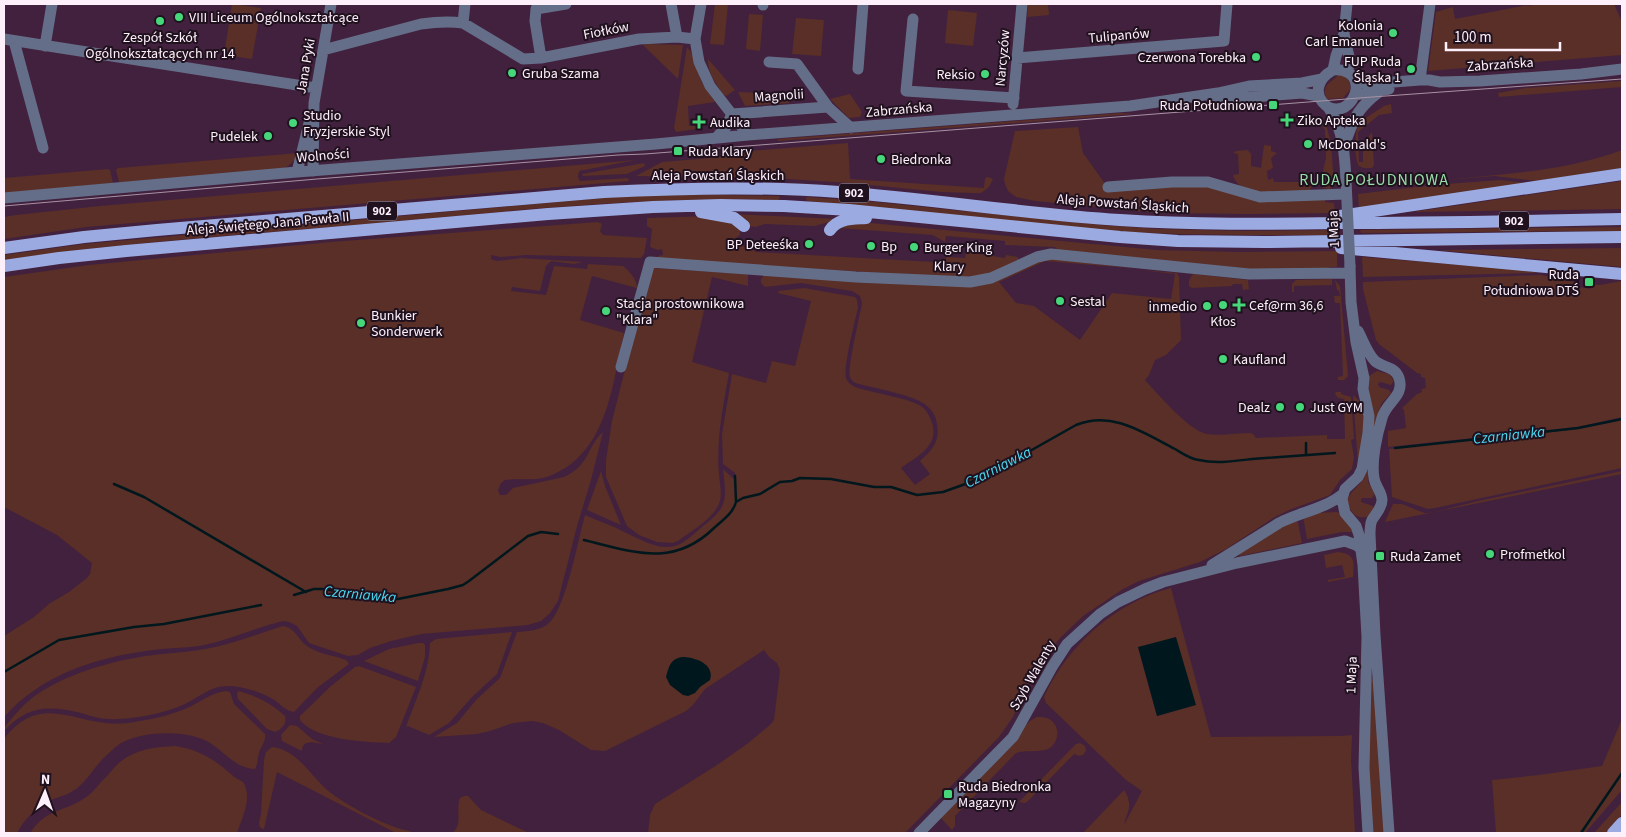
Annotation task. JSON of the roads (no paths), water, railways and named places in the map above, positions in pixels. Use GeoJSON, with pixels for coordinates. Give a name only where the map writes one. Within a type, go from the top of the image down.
{"type":"FeatureCollection","features":[{"type":"Feature","properties":{"kind":"main road"},"geometry":{"type":"LineString","coordinates":[[1282,224],[1404,208],[1622,174]]}},
{"type":"Feature","properties":{"kind":"main road","name":"Aleja Powstań Śląskich"},"geometry":{"type":"LineString","coordinates":[[623,191],[740,188],[840,192],[1117,220],[1200,224],[1622,219]]}},
{"type":"Feature","properties":{"kind":"main road","name":"Aleja świętego Jana Pawła II"},"geometry":{"type":"LineString","coordinates":[[4,248],[84,237],[623,191]]}},
{"type":"Feature","properties":{"kind":"main road","name":"902"},"geometry":{"type":"LineString","coordinates":[[653,207],[784,206],[1178,241],[1264,242],[1622,237]]}},
{"type":"Feature","properties":{"kind":"main road"},"geometry":{"type":"LineString","coordinates":[[653,207],[713,213],[734,218],[744,226]]}},
{"type":"Feature","properties":{"kind":"main road","name":"Aleja świętego Jana Pawła II"},"geometry":{"type":"LineString","coordinates":[[4,266],[126,251],[653,207]]}},
{"type":"Feature","properties":{"kind":"main road"},"geometry":{"type":"LineString","coordinates":[[830,230],[842,220],[898,215]]}},
{"type":"Feature","properties":{"kind":"main road"},"geometry":{"type":"LineString","coordinates":[[1264,242],[1622,274]]}},
{"type":"Feature","properties":{"kind":"main road"},"geometry":{"type":"LineString","coordinates":[[1613,833],[1622,823]]}},
{"type":"Feature","properties":{"kind":"street"},"geometry":{"type":"LineString","coordinates":[[45,46],[52,4]]}},
{"type":"Feature","properties":{"kind":"street","name":"Jana Pyki"},"geometry":{"type":"LineString","coordinates":[[313,171],[314,103],[331,4]]}},
{"type":"Feature","properties":{"kind":"street"},"geometry":{"type":"LineString","coordinates":[[323,50],[421,24],[457,22],[465,4]]}},
{"type":"Feature","properties":{"kind":"street"},"geometry":{"type":"LineString","coordinates":[[541,58],[535,21],[536,9],[566,4]]}},
{"type":"Feature","properties":{"kind":"street"},"geometry":{"type":"LineString","coordinates":[[671,4],[677,37]]}},
{"type":"Feature","properties":{"kind":"street"},"geometry":{"type":"LineString","coordinates":[[700,4],[695,39],[699,62],[704,75],[716,94],[748,135]]}},
{"type":"Feature","properties":{"kind":"street"},"geometry":{"type":"LineString","coordinates":[[858,69],[863,4]]}},
{"type":"Feature","properties":{"kind":"street","name":"Narcyzów"},"geometry":{"type":"LineString","coordinates":[[1010,115],[1014,98],[1022,4]]}},
{"type":"Feature","properties":{"kind":"street","name":"Tulipanów"},"geometry":{"type":"LineString","coordinates":[[1017,58],[1224,41],[1227,4]]}},
{"type":"Feature","properties":{"kind":"street"},"geometry":{"type":"LineString","coordinates":[[1344,34],[1356,89],[1355,95],[1347,106],[1342,108],[1328,107],[1318,96],[1318,88],[1322,79],[1333,70],[1344,34],[1347,4]]}},
{"type":"Feature","properties":{"kind":"street"},"geometry":{"type":"LineString","coordinates":[[1420,77],[1430,4]]}},
{"type":"Feature","properties":{"kind":"street"},"geometry":{"type":"LineString","coordinates":[[913,20],[906,91],[1014,98]]}},
{"type":"Feature","properties":{"kind":"street","name":"Fiołków"},"geometry":{"type":"LineString","coordinates":[[457,22],[523,59],[541,58],[639,38],[677,37],[695,39]]}},
{"type":"Feature","properties":{"kind":"street"},"geometry":{"type":"LineString","coordinates":[[44,148],[9,40],[316,88]]}},
{"type":"Feature","properties":{"kind":"street","name":"Magnolii"},"geometry":{"type":"LineString","coordinates":[[770,62],[796,64],[828,107],[851,128]]}},
{"type":"Feature","properties":{"kind":"street","name":"Zabrzańska"},"geometry":{"type":"LineString","coordinates":[[1355,95],[1382,90],[1429,86],[1440,82],[1581,74],[1622,69]]}},
{"type":"Feature","properties":{"kind":"street"},"geometry":{"type":"LineString","coordinates":[[1333,70],[1342,70],[1352,76]]}},
{"type":"Feature","properties":{"kind":"street","name":"Zabrzańska"},"geometry":{"type":"LineString","coordinates":[[1352,76],[1368,84],[1420,77],[1440,82]]}},
{"type":"Feature","properties":{"kind":"street","name":"Zabrzańska"},"geometry":{"type":"LineString","coordinates":[[645,145],[748,135],[1130,106],[1218,93],[1249,86],[1302,83],[1322,79]]}},
{"type":"Feature","properties":{"kind":"street"},"geometry":{"type":"LineString","coordinates":[[1343,148],[1361,108],[1382,90]]}},
{"type":"Feature","properties":{"kind":"street","name":"Zabrzańska"},"geometry":{"type":"LineString","coordinates":[[1156,103],[1302,93],[1318,96]]}},
{"type":"Feature","properties":{"kind":"street","name":"Jana Pyki"},"geometry":{"type":"LineString","coordinates":[[297,172],[314,103]]}},
{"type":"Feature","properties":{"kind":"street","name":"1 Maja"},"geometry":{"type":"LineString","coordinates":[[1341,135],[1347,106]]}},
{"type":"Feature","properties":{"kind":"street","name":"Magnolii"},"geometry":{"type":"LineString","coordinates":[[732,114],[828,107]]}},
{"type":"Feature","properties":{"kind":"street","name":"1 Maja"},"geometry":{"type":"LineString","coordinates":[[1328,107],[1341,135],[1343,148],[1351,302],[1364,378],[1363,389],[1369,416],[1364,461],[1358,477],[1348,486],[1343,494],[1343,504],[1348,517],[1356,526],[1361,549],[1367,637],[1364,768],[1368,833]]}},
{"type":"Feature","properties":{"kind":"street"},"geometry":{"type":"LineString","coordinates":[[716,138],[726,127],[732,114]]}},
{"type":"Feature","properties":{"kind":"street","name":"Wolności"},"geometry":{"type":"LineString","coordinates":[[4,198],[297,172],[645,145]]}},
{"type":"Feature","properties":{"kind":"street"},"geometry":{"type":"LineString","coordinates":[[1108,187],[1172,182],[1208,182],[1260,197],[1347,198]]}},
{"type":"Feature","properties":{"kind":"street","name":"Klary"},"geometry":{"type":"LineString","coordinates":[[621,367],[650,262],[876,278],[970,282],[991,278],[1037,257],[1051,254],[1237,273],[1350,269]]}},
{"type":"Feature","properties":{"kind":"street","name":"1 Maja"},"geometry":{"type":"LineString","coordinates":[[1354,322],[1372,358],[1379,364],[1397,373],[1400,385],[1397,396],[1385,408],[1381,419],[1374,458],[1374,472],[1375,482],[1380,491],[1382,501],[1372,520],[1370,540],[1389,833]]}},
{"type":"Feature","properties":{"kind":"street"},"geometry":{"type":"LineString","coordinates":[[1364,378],[1371,370],[1385,366]]}},
{"type":"Feature","properties":{"kind":"street","name":"Szyb Walenty"},"geometry":{"type":"LineString","coordinates":[[1200,572],[1232,554],[1279,523],[1293,516],[1312,511],[1334,501],[1343,494]]}},
{"type":"Feature","properties":{"kind":"street","name":"Szyb Walenty"},"geometry":{"type":"LineString","coordinates":[[1312,511],[1340,510],[1348,517]]}},
{"type":"Feature","properties":{"kind":"street"},"geometry":{"type":"LineString","coordinates":[[1348,517],[1360,522],[1372,520]]}},
{"type":"Feature","properties":{"kind":"street","name":"Szyb Walenty"},"geometry":{"type":"LineString","coordinates":[[919,833],[1013,737],[1052,666],[1068,644],[1100,614],[1118,602],[1144,589],[1237,563],[1345,541],[1361,549]]}},
{"type":"Feature","properties":{"kind":"waterway","name":"Czarniawka"},"geometry":{"type":"LineString","coordinates":[[1395,448],[1578,428],[1622,419]]}},
{"type":"Feature","properties":{"kind":"waterway","name":"Czarniawka"},"geometry":{"type":"LineString","coordinates":[[584,540],[636,552],[668,553],[699,540],[721,522],[730,513],[736,502],[743,498],[760,494],[780,482],[800,478],[831,479],[874,487],[891,487],[917,495],[943,492],[982,478],[1076,425],[1089,421],[1102,420],[1127,425],[1152,436],[1189,457],[1212,462],[1335,453]]}},
{"type":"Feature","properties":{"kind":"waterway"},"geometry":{"type":"LineString","coordinates":[[1306,443],[1306,455]]}},
{"type":"Feature","properties":{"kind":"waterway"},"geometry":{"type":"LineString","coordinates":[[735,476],[736,502]]}},
{"type":"Feature","properties":{"kind":"waterway"},"geometry":{"type":"LineString","coordinates":[[114,484],[144,497],[306,592]]}},
{"type":"Feature","properties":{"kind":"waterway","name":"Czarniawka"},"geometry":{"type":"LineString","coordinates":[[294,595],[314,589],[322,589],[398,599],[448,589],[463,585],[528,536],[541,532],[558,534]]}},
{"type":"Feature","properties":{"kind":"waterway","name":"Czarniawka"},"geometry":{"type":"LineString","coordinates":[[4,672],[59,640],[134,627],[164,624],[261,605]]}},
{"type":"Feature","properties":{"kind":"waterway"},"geometry":{"type":"LineString","coordinates":[[1581,833],[1622,773]]}},
{"type":"Feature","properties":{"kind":"tram line"},"geometry":{"type":"LineString","coordinates":[[4,206],[618,155],[1622,79]]}},
{"type":"Feature","properties":{"kind":"place","name":"VIII Liceum Ogólnokształcące"},"geometry":{"type":"Point","coordinates":[179,17]}},
{"type":"Feature","properties":{"kind":"place","name":"Zespół Szkół Ogólnokształcących nr 14"},"geometry":{"type":"Point","coordinates":[160,21]}},
{"type":"Feature","properties":{"kind":"place","name":"Kolonia Carl Emanuel"},"geometry":{"type":"Point","coordinates":[1393,33]}},
{"type":"Feature","properties":{"kind":"place","name":"Czerwona Torebka"},"geometry":{"type":"Point","coordinates":[1256,57]}},
{"type":"Feature","properties":{"kind":"place","name":"FUP Ruda Śląska 1"},"geometry":{"type":"Point","coordinates":[1411,69]}},
{"type":"Feature","properties":{"kind":"place","name":"Gruba Szama"},"geometry":{"type":"Point","coordinates":[512,73]}},
{"type":"Feature","properties":{"kind":"place","name":"Reksio"},"geometry":{"type":"Point","coordinates":[985,74]}},
{"type":"Feature","properties":{"kind":"place","name":"Ruda Południowa"},"geometry":{"type":"Point","coordinates":[1273,105]}},
{"type":"Feature","properties":{"kind":"place","name":"Ziko Apteka"},"geometry":{"type":"Point","coordinates":[1287,120]}},
{"type":"Feature","properties":{"kind":"place","name":"Audika"},"geometry":{"type":"Point","coordinates":[699,122]}},
{"type":"Feature","properties":{"kind":"place","name":"Studio Fryzjerskie Styl"},"geometry":{"type":"Point","coordinates":[293,123]}},
{"type":"Feature","properties":{"kind":"place","name":"Pudelek"},"geometry":{"type":"Point","coordinates":[268,136]}},
{"type":"Feature","properties":{"kind":"place","name":"McDonald's"},"geometry":{"type":"Point","coordinates":[1308,144]}},
{"type":"Feature","properties":{"kind":"place","name":"Ruda Klary"},"geometry":{"type":"Point","coordinates":[678,151]}},
{"type":"Feature","properties":{"kind":"place","name":"Biedronka"},"geometry":{"type":"Point","coordinates":[881,159]}},
{"type":"Feature","properties":{"kind":"place","name":"BP Deteeśka"},"geometry":{"type":"Point","coordinates":[809,244]}},
{"type":"Feature","properties":{"kind":"place","name":"Bp"},"geometry":{"type":"Point","coordinates":[871,246]}},
{"type":"Feature","properties":{"kind":"place","name":"Burger King"},"geometry":{"type":"Point","coordinates":[914,247]}},
{"type":"Feature","properties":{"kind":"place","name":"Ruda Południowa DTŚ"},"geometry":{"type":"Point","coordinates":[1589,282]}},
{"type":"Feature","properties":{"kind":"place","name":"Sestal"},"geometry":{"type":"Point","coordinates":[1060,301]}},
{"type":"Feature","properties":{"kind":"place","name":"Kłos"},"geometry":{"type":"Point","coordinates":[1223,305]}},
{"type":"Feature","properties":{"kind":"place","name":"Cef@rm 36,6"},"geometry":{"type":"Point","coordinates":[1239,305]}},
{"type":"Feature","properties":{"kind":"place","name":"inmedio"},"geometry":{"type":"Point","coordinates":[1207,306]}},
{"type":"Feature","properties":{"kind":"place","name":"Stacja prostownikowa \"Klara\""},"geometry":{"type":"Point","coordinates":[606,311]}},
{"type":"Feature","properties":{"kind":"place","name":"Bunkier Sonderwerk"},"geometry":{"type":"Point","coordinates":[361,323]}},
{"type":"Feature","properties":{"kind":"place","name":"Kaufland"},"geometry":{"type":"Point","coordinates":[1223,359]}},
{"type":"Feature","properties":{"kind":"place","name":"Dealz"},"geometry":{"type":"Point","coordinates":[1280,407]}},
{"type":"Feature","properties":{"kind":"place","name":"Just GYM"},"geometry":{"type":"Point","coordinates":[1300,407]}},
{"type":"Feature","properties":{"kind":"place","name":"Profmetkol"},"geometry":{"type":"Point","coordinates":[1490,554]}},
{"type":"Feature","properties":{"kind":"place","name":"Ruda Zamet"},"geometry":{"type":"Point","coordinates":[1380,556]}},
{"type":"Feature","properties":{"kind":"place","name":"Ruda Biedronka Magazyny"},"geometry":{"type":"Point","coordinates":[948,794]}},
{"type":"Feature","properties":{"kind":"district","name":"RUDA POŁUDNIOWA"},"geometry":{"type":"Point","coordinates":[1374,179]}}]}
